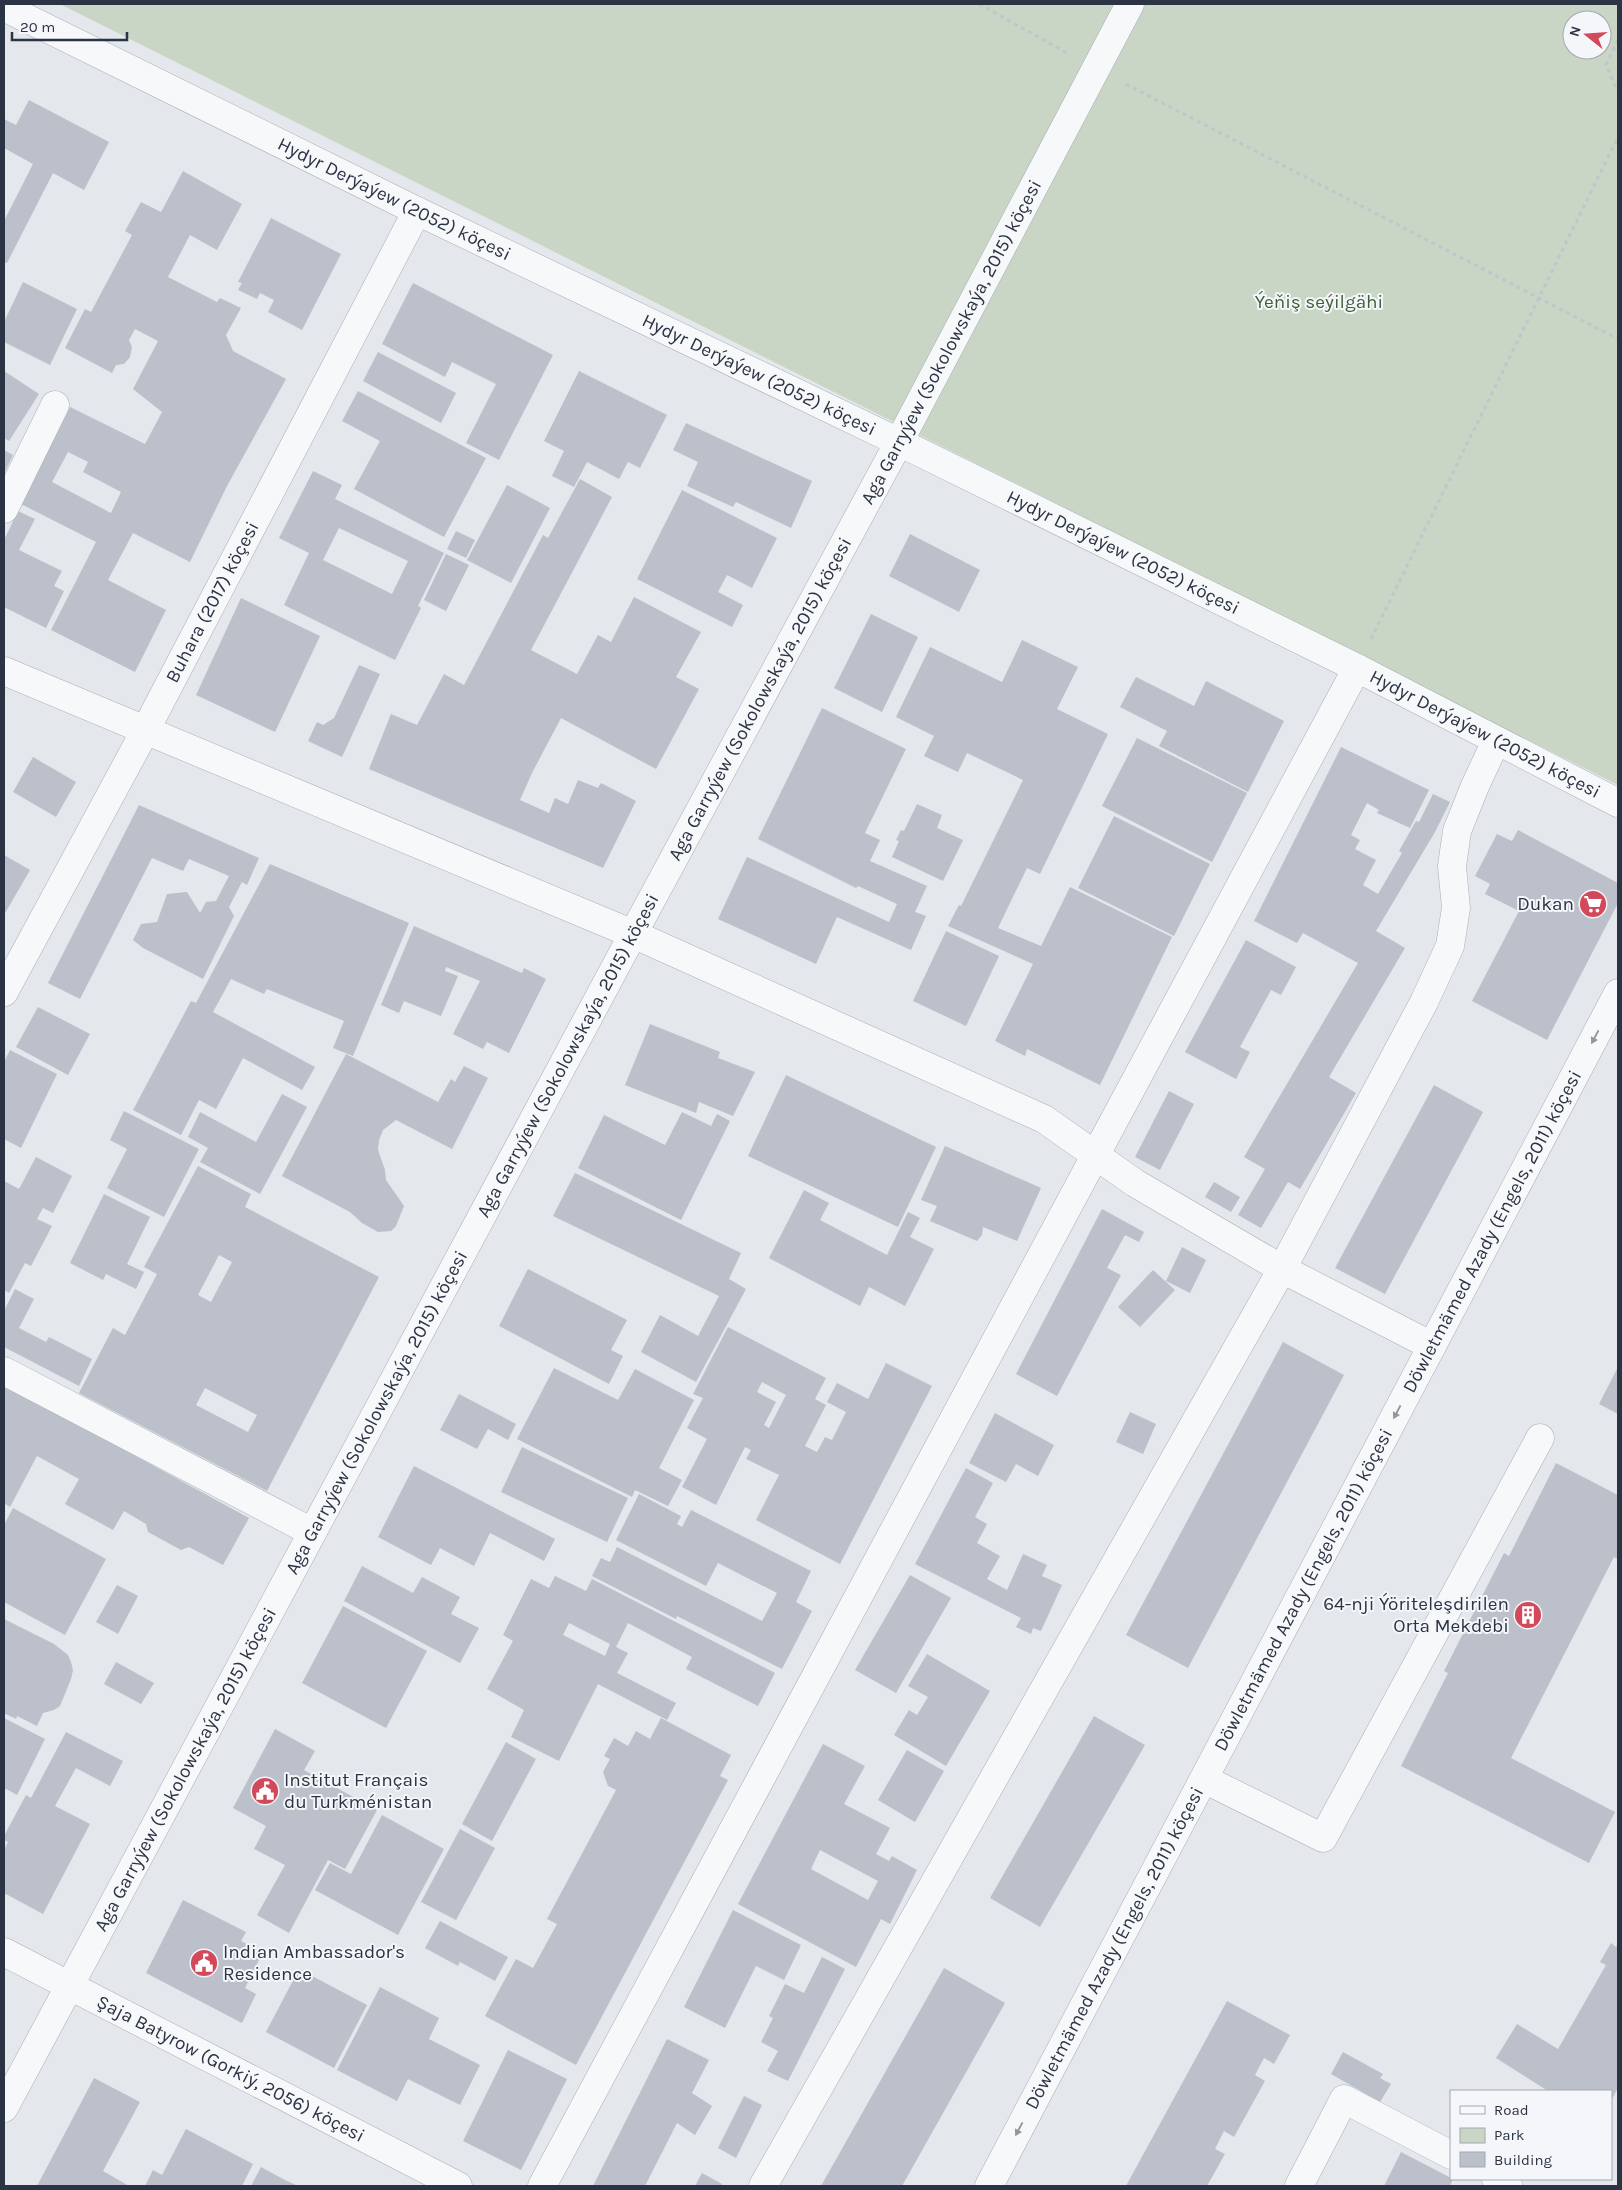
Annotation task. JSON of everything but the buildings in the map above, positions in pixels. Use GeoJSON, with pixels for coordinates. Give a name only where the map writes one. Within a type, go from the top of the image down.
{"type":"FeatureCollection","features":[{"type":"Feature","properties":{"kind":"street","name":"Aga Garryýew (Sokolowskaýa, 2015) köçesi"},"geometry":{"type":"LineString","coordinates":[[4,2108],[632,934],[898,442],[1130,4]]}},
{"type":"Feature","properties":{"kind":"street","name":"Hydyr Derýaýew (2052) köçesi"},"geometry":{"type":"LineString","coordinates":[[4,7],[417,211],[898,442],[1357,668],[1618,803]]}},
{"type":"Feature","properties":{"kind":"street","name":"Buhara (2017) köçesi"},"geometry":{"type":"LineString","coordinates":[[4,992],[145,731],[417,211]]}},
{"type":"Feature","properties":{"kind":"street"},"geometry":{"type":"LineString","coordinates":[[4,509],[55,405]]}},
{"type":"Feature","properties":{"kind":"street"},"geometry":{"type":"LineString","coordinates":[[542,2186],[1357,668]]}},
{"type":"Feature","properties":{"kind":"street"},"geometry":{"type":"LineString","coordinates":[[4,671],[632,934],[1044,1119],[1135,1183],[1282,1269],[1432,1346]]}},
{"type":"Feature","properties":{"kind":"street"},"geometry":{"type":"LineString","coordinates":[[762,2186],[1282,1269],[1424,1002],[1450,946],[1456,908],[1452,866],[1457,831],[1496,741]]}},
{"type":"Feature","properties":{"kind":"street","name":"Döwletmämed Azady (Engels, 2011) köçesi"},"geometry":{"type":"LineString","coordinates":[[989,2186],[1618,993]]}},
{"type":"Feature","properties":{"kind":"street"},"geometry":{"type":"LineString","coordinates":[[4,1372],[312,1532]]}},
{"type":"Feature","properties":{"kind":"street"},"geometry":{"type":"LineString","coordinates":[[1204,1779],[1323,1838],[1540,1438]]}},
{"type":"Feature","properties":{"kind":"street","name":"Şaja Batyrow (Gorkiý, 2056) köçesi"},"geometry":{"type":"LineString","coordinates":[[4,1952],[458,2186]]}},
{"type":"Feature","properties":{"kind":"street"},"geometry":{"type":"LineString","coordinates":[[1299,2186],[1344,2100],[1450,2154]]}},
{"type":"Feature","properties":{"kind":"street"},"geometry":{"type":"LineString","coordinates":[[1498,2180],[1507,2186]]}},
{"type":"Feature","properties":{"kind":"path"},"geometry":{"type":"LineString","coordinates":[[979,4],[1096,68],[1618,339]]}},
{"type":"Feature","properties":{"kind":"path"},"geometry":{"type":"LineString","coordinates":[[1618,40],[1606,65],[1618,92]]}},
{"type":"Feature","properties":{"kind":"path"},"geometry":{"type":"LineString","coordinates":[[1357,668],[1618,137]]}},
{"type":"Feature","properties":{"kind":"green space","name":"Ýeňiş seýilgähi"},"geometry":{"type":"Polygon","coordinates":[[[60,4],[1618,4],[1618,785],[60,4]]]}},
{"type":"Feature","properties":{"kind":"place","name":"Dukan"},"geometry":{"type":"Point","coordinates":[1593,904]}},
{"type":"Feature","properties":{"kind":"place","name":"64-nji Ýöriteleşdirilen Orta Mekdebi"},"geometry":{"type":"Point","coordinates":[1528,1615]}},
{"type":"Feature","properties":{"kind":"place","name":"Institut Français du Turkménistan"},"geometry":{"type":"Point","coordinates":[265,1791]}},
{"type":"Feature","properties":{"kind":"place","name":"Indian Ambassador's Residence"},"geometry":{"type":"Point","coordinates":[204,1963]}}]}
